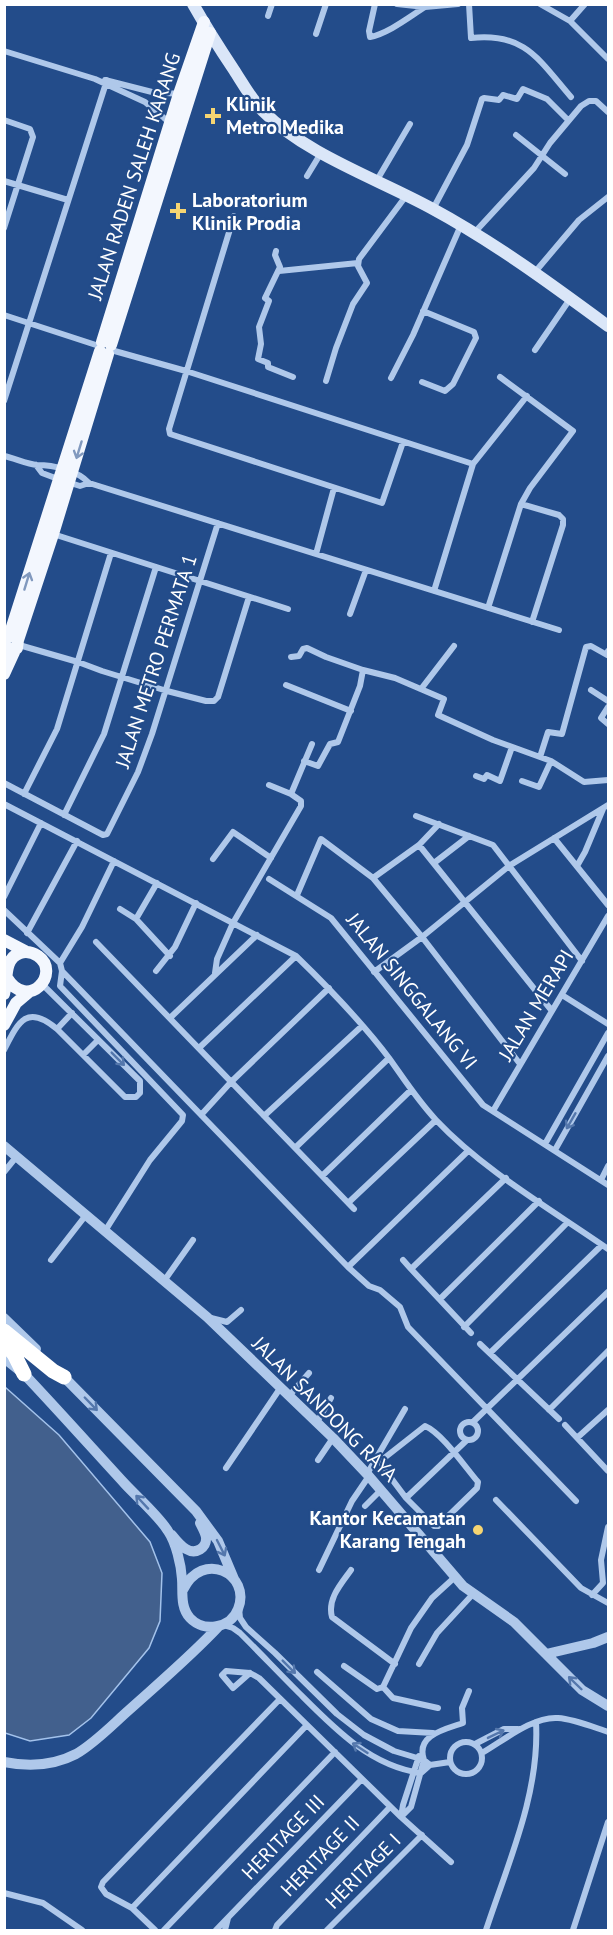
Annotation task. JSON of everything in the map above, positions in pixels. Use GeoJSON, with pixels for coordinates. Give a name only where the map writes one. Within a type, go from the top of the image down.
{"type":"FeatureCollection","features":[{"type":"Feature","properties":{"kind":"highway"},"geometry":{"type":"LineString","coordinates":[[4,1331],[53,1371],[64,1377]]}},
{"type":"Feature","properties":{"kind":"highway"},"geometry":{"type":"LineString","coordinates":[[4,1343],[14,1354],[24,1374]]}},
{"type":"Feature","properties":{"kind":"main road"},"geometry":{"type":"LineString","coordinates":[[193,4],[262,110],[297,138],[476,232],[609,326]]}},
{"type":"Feature","properties":{"kind":"main road","name":"JALAN RADEN SALEH KARANG"},"geometry":{"type":"LineString","coordinates":[[4,674],[10,644],[207,28]]}},
{"type":"Feature","properties":{"kind":"main road","name":"JALAN RADEN SALEH KARANG"},"geometry":{"type":"LineString","coordinates":[[10,644],[53,534],[65,476]]}},
{"type":"Feature","properties":{"kind":"main road"},"geometry":{"type":"LineString","coordinates":[[4,940],[36,954],[46,967],[46,976],[42,984],[16,1003],[4,1025]]}},
{"type":"Feature","properties":{"kind":"main road"},"geometry":{"type":"LineString","coordinates":[[4,994],[6,971],[10,960],[18,954],[27,952]]}},
{"type":"Feature","properties":{"kind":"main road"},"geometry":{"type":"LineString","coordinates":[[6,971],[12,986],[20,991],[29,992]]}},
{"type":"Feature","properties":{"kind":"street"},"geometry":{"type":"LineString","coordinates":[[268,16],[272,4]]}},
{"type":"Feature","properties":{"kind":"street"},"geometry":{"type":"LineString","coordinates":[[316,34],[326,4]]}},
{"type":"Feature","properties":{"kind":"street"},"geometry":{"type":"LineString","coordinates":[[375,4],[369,31],[370,37],[378,35],[425,6]]}},
{"type":"Feature","properties":{"kind":"street"},"geometry":{"type":"LineString","coordinates":[[397,4],[425,6],[458,4]]}},
{"type":"Feature","properties":{"kind":"street"},"geometry":{"type":"LineString","coordinates":[[469,4],[471,38],[491,35],[501,37],[533,53],[571,97]]}},
{"type":"Feature","properties":{"kind":"street"},"geometry":{"type":"LineString","coordinates":[[540,4],[570,21],[608,56]]}},
{"type":"Feature","properties":{"kind":"street"},"geometry":{"type":"LineString","coordinates":[[570,21],[585,4]]}},
{"type":"Feature","properties":{"kind":"street"},"geometry":{"type":"LineString","coordinates":[[4,51],[106,83],[145,102],[175,125]]}},
{"type":"Feature","properties":{"kind":"street"},"geometry":{"type":"LineString","coordinates":[[106,83],[184,95]]}},
{"type":"Feature","properties":{"kind":"street"},"geometry":{"type":"LineString","coordinates":[[4,401],[106,83]]}},
{"type":"Feature","properties":{"kind":"street"},"geometry":{"type":"LineString","coordinates":[[433,209],[467,145],[480,101],[484,98],[498,100],[503,95],[517,99],[523,89],[547,99],[568,120]]}},
{"type":"Feature","properties":{"kind":"street"},"geometry":{"type":"LineString","coordinates":[[476,232],[534,168],[581,105],[589,101],[596,101],[609,112]]}},
{"type":"Feature","properties":{"kind":"street"},"geometry":{"type":"LineString","coordinates":[[4,120],[33,131],[33,141],[4,228]]}},
{"type":"Feature","properties":{"kind":"street"},"geometry":{"type":"LineString","coordinates":[[377,180],[410,124]]}},
{"type":"Feature","properties":{"kind":"street"},"geometry":{"type":"LineString","coordinates":[[516,135],[565,174]]}},
{"type":"Feature","properties":{"kind":"street"},"geometry":{"type":"LineString","coordinates":[[307,176],[321,152]]}},
{"type":"Feature","properties":{"kind":"street"},"geometry":{"type":"LineString","coordinates":[[4,181],[68,200]]}},
{"type":"Feature","properties":{"kind":"street"},"geometry":{"type":"LineString","coordinates":[[279,271],[358,263],[407,195]]}},
{"type":"Feature","properties":{"kind":"street"},"geometry":{"type":"LineString","coordinates":[[535,272],[579,220],[609,196]]}},
{"type":"Feature","properties":{"kind":"street"},"geometry":{"type":"LineString","coordinates":[[234,216],[186,371],[169,429],[170,434],[382,503],[403,442]]}},
{"type":"Feature","properties":{"kind":"street"},"geometry":{"type":"LineString","coordinates":[[391,378],[461,224]]}},
{"type":"Feature","properties":{"kind":"street"},"geometry":{"type":"LineString","coordinates":[[276,250],[279,271],[265,298],[268,301],[259,327],[261,344],[258,359],[268,363],[268,367],[273,370],[293,377]]}},
{"type":"Feature","properties":{"kind":"street"},"geometry":{"type":"LineString","coordinates":[[326,381],[353,304],[367,285],[367,280],[358,263]]}},
{"type":"Feature","properties":{"kind":"street"},"geometry":{"type":"LineString","coordinates":[[535,350],[571,298]]}},
{"type":"Feature","properties":{"kind":"street"},"geometry":{"type":"LineString","coordinates":[[422,382],[445,391],[453,384],[476,338],[474,332],[423,311]]}},
{"type":"Feature","properties":{"kind":"street"},"geometry":{"type":"LineString","coordinates":[[4,315],[474,464]]}},
{"type":"Feature","properties":{"kind":"street"},"geometry":{"type":"LineString","coordinates":[[488,608],[521,504],[530,488],[573,431],[500,377]]}},
{"type":"Feature","properties":{"kind":"street"},"geometry":{"type":"LineString","coordinates":[[434,591],[474,464],[527,396]]}},
{"type":"Feature","properties":{"kind":"street"},"geometry":{"type":"LineString","coordinates":[[4,456],[36,465],[42,473],[83,476],[89,483],[559,630]]}},
{"type":"Feature","properties":{"kind":"street"},"geometry":{"type":"LineString","coordinates":[[65,476],[80,486],[89,483]]}},
{"type":"Feature","properties":{"kind":"street"},"geometry":{"type":"LineString","coordinates":[[316,554],[334,488]]}},
{"type":"Feature","properties":{"kind":"street"},"geometry":{"type":"LineString","coordinates":[[521,504],[559,515],[563,519],[532,622]]}},
{"type":"Feature","properties":{"kind":"street","name":"JALAN METRO PERMATA 1"},"geometry":{"type":"LineString","coordinates":[[4,783],[103,835],[106,834],[138,772],[166,691],[218,523]]}},
{"type":"Feature","properties":{"kind":"street"},"geometry":{"type":"LineString","coordinates":[[53,534],[288,609]]}},
{"type":"Feature","properties":{"kind":"street"},"geometry":{"type":"LineString","coordinates":[[24,794],[57,729],[111,553]]}},
{"type":"Feature","properties":{"kind":"street"},"geometry":{"type":"LineString","coordinates":[[64,815],[104,734],[156,567]]}},
{"type":"Feature","properties":{"kind":"street"},"geometry":{"type":"LineString","coordinates":[[350,614],[366,570]]}},
{"type":"Feature","properties":{"kind":"street"},"geometry":{"type":"LineString","coordinates":[[10,644],[78,662],[166,691],[214,701],[218,697],[249,597]]}},
{"type":"Feature","properties":{"kind":"street"},"geometry":{"type":"LineString","coordinates":[[421,689],[454,646]]}},
{"type":"Feature","properties":{"kind":"street"},"geometry":{"type":"LineString","coordinates":[[540,756],[548,732],[562,734],[586,647],[591,646],[607,655],[609,651]]}},
{"type":"Feature","properties":{"kind":"street"},"geometry":{"type":"LineString","coordinates":[[291,657],[298,656],[303,649],[307,648],[363,670],[395,678],[444,699],[438,715],[551,761],[584,782],[609,780]]}},
{"type":"Feature","properties":{"kind":"street"},"geometry":{"type":"LineString","coordinates":[[304,761],[318,766],[330,744],[338,742],[360,686],[363,670]]}},
{"type":"Feature","properties":{"kind":"street"},"geometry":{"type":"LineString","coordinates":[[286,685],[351,711]]}},
{"type":"Feature","properties":{"kind":"street"},"geometry":{"type":"LineString","coordinates":[[591,690],[609,701]]}},
{"type":"Feature","properties":{"kind":"street"},"geometry":{"type":"LineString","coordinates":[[609,707],[601,718],[609,724]]}},
{"type":"Feature","properties":{"kind":"street"},"geometry":{"type":"LineString","coordinates":[[291,794],[312,744]]}},
{"type":"Feature","properties":{"kind":"street"},"geometry":{"type":"LineString","coordinates":[[477,776],[484,779],[487,775],[500,781],[512,747]]}},
{"type":"Feature","properties":{"kind":"street"},"geometry":{"type":"LineString","coordinates":[[522,781],[539,787],[551,761]]}},
{"type":"Feature","properties":{"kind":"street"},"geometry":{"type":"LineString","coordinates":[[215,973],[217,959],[233,923],[301,806],[301,801],[291,794],[269,785]]}},
{"type":"Feature","properties":{"kind":"street"},"geometry":{"type":"LineString","coordinates":[[4,804],[296,956],[329,988],[389,1058],[436,1120],[468,1151],[609,1249]]}},
{"type":"Feature","properties":{"kind":"street"},"geometry":{"type":"LineString","coordinates":[[374,972],[422,937],[509,866],[606,807]]}},
{"type":"Feature","properties":{"kind":"street"},"geometry":{"type":"LineString","coordinates":[[577,866],[606,807]]}},
{"type":"Feature","properties":{"kind":"street"},"geometry":{"type":"LineString","coordinates":[[416,816],[493,845],[582,961]]}},
{"type":"Feature","properties":{"kind":"street"},"geometry":{"type":"LineString","coordinates":[[4,897],[41,823]]}},
{"type":"Feature","properties":{"kind":"street"},"geometry":{"type":"LineString","coordinates":[[373,878],[418,845],[439,824]]}},
{"type":"Feature","properties":{"kind":"street"},"geometry":{"type":"LineString","coordinates":[[213,859],[233,832],[271,858]]}},
{"type":"Feature","properties":{"kind":"street"},"geometry":{"type":"LineString","coordinates":[[434,863],[470,836]]}},
{"type":"Feature","properties":{"kind":"street"},"geometry":{"type":"LineString","coordinates":[[297,896],[321,838],[373,878],[422,937],[520,1064]]}},
{"type":"Feature","properties":{"kind":"street"},"geometry":{"type":"LineString","coordinates":[[554,838],[609,905]]}},
{"type":"Feature","properties":{"kind":"street"},"geometry":{"type":"LineString","coordinates":[[27,933],[77,841]]}},
{"type":"Feature","properties":{"kind":"street"},"geometry":{"type":"LineString","coordinates":[[418,845],[552,1011]]}},
{"type":"Feature","properties":{"kind":"street"},"geometry":{"type":"LineString","coordinates":[[60,963],[82,927],[114,861]]}},
{"type":"Feature","properties":{"kind":"street","name":"JALAN SINGGALANG VI"},"geometry":{"type":"LineString","coordinates":[[269,879],[331,918],[483,1105],[609,1185]]}},
{"type":"Feature","properties":{"kind":"street"},"geometry":{"type":"LineString","coordinates":[[136,919],[157,883]]}},
{"type":"Feature","properties":{"kind":"street"},"geometry":{"type":"LineString","coordinates":[[156,971],[170,956],[196,903]]}},
{"type":"Feature","properties":{"kind":"street"},"geometry":{"type":"LineString","coordinates":[[120,909],[136,919],[170,956]]}},
{"type":"Feature","properties":{"kind":"street"},"geometry":{"type":"LineString","coordinates":[[4,910],[60,963],[62,971],[60,986],[183,1117],[150,1160],[105,1231]]}},
{"type":"Feature","properties":{"kind":"street","name":"JALAN MERAPI"},"geometry":{"type":"LineString","coordinates":[[493,1111],[609,916]]}},
{"type":"Feature","properties":{"kind":"street"},"geometry":{"type":"LineString","coordinates":[[170,1018],[257,935]]}},
{"type":"Feature","properties":{"kind":"street"},"geometry":{"type":"LineString","coordinates":[[96,942],[354,1209]]}},
{"type":"Feature","properties":{"kind":"street"},"geometry":{"type":"LineString","coordinates":[[199,1048],[296,956]]}},
{"type":"Feature","properties":{"kind":"street"},"geometry":{"type":"LineString","coordinates":[[62,971],[348,1267],[369,1286],[380,1290],[400,1307],[408,1327],[576,1501]]}},
{"type":"Feature","properties":{"kind":"street"},"geometry":{"type":"LineString","coordinates":[[4,1050],[19,1021],[27,1017],[37,1017],[48,1021],[57,1029],[124,1097],[136,1097],[141,1087],[140,1081],[42,984]]}},
{"type":"Feature","properties":{"kind":"street"},"geometry":{"type":"LineString","coordinates":[[201,1115],[231,1082],[329,988]]}},
{"type":"Feature","properties":{"kind":"street"},"geometry":{"type":"LineString","coordinates":[[562,995],[609,1024]]}},
{"type":"Feature","properties":{"kind":"street"},"geometry":{"type":"LineString","coordinates":[[57,1029],[72,1013]]}},
{"type":"Feature","properties":{"kind":"street"},"geometry":{"type":"LineString","coordinates":[[264,1116],[362,1026]]}},
{"type":"Feature","properties":{"kind":"street"},"geometry":{"type":"LineString","coordinates":[[544,1144],[609,1033]]}},
{"type":"Feature","properties":{"kind":"street"},"geometry":{"type":"LineString","coordinates":[[83,1055],[98,1040]]}},
{"type":"Feature","properties":{"kind":"street"},"geometry":{"type":"LineString","coordinates":[[555,1150],[609,1056]]}},
{"type":"Feature","properties":{"kind":"street"},"geometry":{"type":"LineString","coordinates":[[295,1148],[389,1058]]}},
{"type":"Feature","properties":{"kind":"street"},"geometry":{"type":"LineString","coordinates":[[580,1082],[590,1088]]}},
{"type":"Feature","properties":{"kind":"street"},"geometry":{"type":"LineString","coordinates":[[322,1176],[411,1090]]}},
{"type":"Feature","properties":{"kind":"street"},"geometry":{"type":"LineString","coordinates":[[348,1203],[436,1120]]}},
{"type":"Feature","properties":{"kind":"street","name":"JALAN SANDONG RAYA"},"geometry":{"type":"LineString","coordinates":[[4,1146],[207,1317],[333,1438],[368,1475],[455,1577],[473,1594],[514,1622],[582,1690],[609,1706]]}},
{"type":"Feature","properties":{"kind":"street"},"geometry":{"type":"LineString","coordinates":[[348,1267],[468,1151]]}},
{"type":"Feature","properties":{"kind":"street"},"geometry":{"type":"LineString","coordinates":[[4,1172],[17,1155]]}},
{"type":"Feature","properties":{"kind":"street"},"geometry":{"type":"LineString","coordinates":[[601,1180],[609,1166]]}},
{"type":"Feature","properties":{"kind":"street"},"geometry":{"type":"LineString","coordinates":[[411,1269],[506,1178]]}},
{"type":"Feature","properties":{"kind":"street"},"geometry":{"type":"LineString","coordinates":[[440,1299],[539,1201]]}},
{"type":"Feature","properties":{"kind":"street"},"geometry":{"type":"LineString","coordinates":[[51,1260],[86,1214]]}},
{"type":"Feature","properties":{"kind":"street"},"geometry":{"type":"LineString","coordinates":[[464,1327],[568,1222]]}},
{"type":"Feature","properties":{"kind":"street"},"geometry":{"type":"LineString","coordinates":[[165,1281],[193,1240]]}},
{"type":"Feature","properties":{"kind":"street"},"geometry":{"type":"LineString","coordinates":[[490,1352],[602,1245]]}},
{"type":"Feature","properties":{"kind":"street"},"geometry":{"type":"LineString","coordinates":[[403,1260],[471,1333]]}},
{"type":"Feature","properties":{"kind":"street"},"geometry":{"type":"LineString","coordinates":[[467,1440],[460,1433],[464,1424],[473,1422],[609,1292]]}},
{"type":"Feature","properties":{"kind":"street"},"geometry":{"type":"LineString","coordinates":[[207,1317],[227,1322],[241,1310]]}},
{"type":"Feature","properties":{"kind":"street"},"geometry":{"type":"LineString","coordinates":[[4,1318],[196,1511],[218,1541],[240,1593],[240,1618],[246,1627],[337,1714],[355,1728],[394,1751],[421,1757],[430,1765]]}},
{"type":"Feature","properties":{"kind":"street"},"geometry":{"type":"LineString","coordinates":[[480,1344],[559,1419]]}},
{"type":"Feature","properties":{"kind":"street"},"geometry":{"type":"LineString","coordinates":[[549,1410],[609,1351]]}},
{"type":"Feature","properties":{"kind":"street"},"geometry":{"type":"LineString","coordinates":[[4,1358],[24,1374],[169,1531],[189,1551],[196,1552],[203,1548],[206,1535],[196,1511]]}},
{"type":"Feature","properties":{"kind":"street"},"geometry":{"type":"LineString","coordinates":[[290,1396],[309,1373]]}},
{"type":"Feature","properties":{"kind":"street"},"geometry":{"type":"LineString","coordinates":[[226,1468],[281,1388]]}},
{"type":"Feature","properties":{"kind":"street"},"geometry":{"type":"LineString","coordinates":[[317,1422],[331,1398]]}},
{"type":"Feature","properties":{"kind":"street"},"geometry":{"type":"LineString","coordinates":[[319,1570],[352,1501],[405,1409]]}},
{"type":"Feature","properties":{"kind":"street"},"geometry":{"type":"LineString","coordinates":[[578,1437],[607,1414]]}},
{"type":"Feature","properties":{"kind":"street"},"geometry":{"type":"LineString","coordinates":[[406,1498],[453,1452],[467,1440],[477,1437],[479,1431],[473,1422]]}},
{"type":"Feature","properties":{"kind":"street"},"geometry":{"type":"LineString","coordinates":[[565,1425],[609,1470]]}},
{"type":"Feature","properties":{"kind":"street"},"geometry":{"type":"LineString","coordinates":[[425,1426],[430,1428],[453,1452],[478,1482],[477,1488],[438,1527],[434,1526],[406,1498],[382,1466],[384,1459],[425,1426]]}},
{"type":"Feature","properties":{"kind":"street"},"geometry":{"type":"LineString","coordinates":[[318,1460],[333,1438]]}},
{"type":"Feature","properties":{"kind":"street"},"geometry":{"type":"LineString","coordinates":[[365,1506],[381,1490]]}},
{"type":"Feature","properties":{"kind":"street"},"geometry":{"type":"LineString","coordinates":[[496,1500],[581,1588],[609,1603]]}},
{"type":"Feature","properties":{"kind":"street"},"geometry":{"type":"LineString","coordinates":[[592,1595],[603,1583],[601,1560],[609,1527]]}},
{"type":"Feature","properties":{"kind":"street"},"geometry":{"type":"LineString","coordinates":[[169,1531],[180,1565],[184,1609],[196,1623],[207,1627],[221,1625],[237,1630],[329,1723],[357,1747],[390,1765],[413,1772],[421,1773],[430,1765],[450,1762]]}},
{"type":"Feature","properties":{"kind":"street"},"geometry":{"type":"LineString","coordinates":[[183,1590],[195,1573],[205,1569],[226,1572],[234,1580]]}},
{"type":"Feature","properties":{"kind":"street"},"geometry":{"type":"LineString","coordinates":[[351,1570],[334,1595],[330,1610],[332,1617],[395,1664]]}},
{"type":"Feature","properties":{"kind":"street"},"geometry":{"type":"LineString","coordinates":[[344,1666],[377,1689],[383,1687],[411,1628],[432,1598],[455,1577]]}},
{"type":"Feature","properties":{"kind":"street"},"geometry":{"type":"LineString","coordinates":[[419,1664],[437,1633],[473,1594]]}},
{"type":"Feature","properties":{"kind":"street"},"geometry":{"type":"LineString","coordinates":[[4,1762],[36,1766],[76,1754],[198,1649],[221,1625],[230,1620],[239,1608]]}},
{"type":"Feature","properties":{"kind":"street"},"geometry":{"type":"LineString","coordinates":[[196,1623],[200,1633],[198,1649]]}},
{"type":"Feature","properties":{"kind":"street"},"geometry":{"type":"LineString","coordinates":[[546,1654],[609,1637]]}},
{"type":"Feature","properties":{"kind":"street"},"geometry":{"type":"LineString","coordinates":[[267,1660],[275,1653]]}},
{"type":"Feature","properties":{"kind":"street"},"geometry":{"type":"LineString","coordinates":[[317,1672],[371,1719],[398,1731],[433,1733],[463,1723],[462,1708],[469,1691]]}},
{"type":"Feature","properties":{"kind":"street"},"geometry":{"type":"LineString","coordinates":[[250,1673],[259,1678],[401,1817],[451,1862]]}},
{"type":"Feature","properties":{"kind":"street"},"geometry":{"type":"LineString","coordinates":[[383,1687],[393,1698],[438,1708]]}},
{"type":"Feature","properties":{"kind":"street"},"geometry":{"type":"LineString","coordinates":[[155,1930],[132,1908],[106,1894],[101,1887],[103,1882],[280,1699]]}},
{"type":"Feature","properties":{"kind":"street"},"geometry":{"type":"LineString","coordinates":[[482,1753],[508,1738],[518,1729],[536,1722],[557,1718],[609,1732]]}},
{"type":"Feature","properties":{"kind":"street"},"geometry":{"type":"LineString","coordinates":[[486,1930],[525,1810],[537,1761],[536,1722]]}},
{"type":"Feature","properties":{"kind":"street"},"geometry":{"type":"LineString","coordinates":[[132,1908],[307,1725]]}},
{"type":"Feature","properties":{"kind":"street"},"geometry":{"type":"LineString","coordinates":[[475,1744],[504,1729],[518,1729]]}},
{"type":"Feature","properties":{"kind":"street"},"geometry":{"type":"LineString","coordinates":[[401,1817],[413,1772],[425,1743],[433,1733]]}},
{"type":"Feature","properties":{"kind":"street"},"geometry":{"type":"LineString","coordinates":[[460,1742],[475,1744],[482,1753],[479,1767],[473,1772],[459,1773],[450,1762],[450,1754],[460,1742]]}},
{"type":"Feature","properties":{"kind":"street"},"geometry":{"type":"LineString","coordinates":[[164,1930],[335,1752]]}},
{"type":"Feature","properties":{"kind":"street"},"geometry":{"type":"LineString","coordinates":[[401,1817],[411,1807],[421,1773],[421,1757]]}},
{"type":"Feature","properties":{"kind":"street","name":"HERITAGE III"},"geometry":{"type":"LineString","coordinates":[[216,1930],[362,1779]]}},
{"type":"Feature","properties":{"kind":"street","name":"HERITAGE II"},"geometry":{"type":"LineString","coordinates":[[275,1930],[277,1925],[390,1806]]}},
{"type":"Feature","properties":{"kind":"street"},"geometry":{"type":"LineString","coordinates":[[573,1930],[609,1822]]}},
{"type":"Feature","properties":{"kind":"street","name":"HERITAGE I"},"geometry":{"type":"LineString","coordinates":[[327,1930],[422,1835]]}},
{"type":"Feature","properties":{"kind":"street"},"geometry":{"type":"LineString","coordinates":[[4,1893],[43,1903],[82,1930]]}},
{"type":"Feature","properties":{"kind":"street","name":"HERITAGE III"},"geometry":{"type":"LineString","coordinates":[[225,1930],[228,1918]]}},
{"type":"Feature","properties":{"kind":"water"},"geometry":{"type":"Polygon","coordinates":[[[5,1387],[59,1435],[150,1542],[162,1573],[160,1621],[149,1648],[91,1718],[69,1735],[30,1741],[5,1733],[5,1387]]]}},
{"type":"Feature","properties":{"kind":"place","name":"Klinik Metro Medika"},"geometry":{"type":"Point","coordinates":[213,116]}},
{"type":"Feature","properties":{"kind":"place","name":"Laboratorium Klinik Prodia"},"geometry":{"type":"Point","coordinates":[178,211]}},
{"type":"Feature","properties":{"kind":"place","name":"Kantor Kecamatan Karang Tengah"},"geometry":{"type":"Point","coordinates":[478,1530]}}]}
